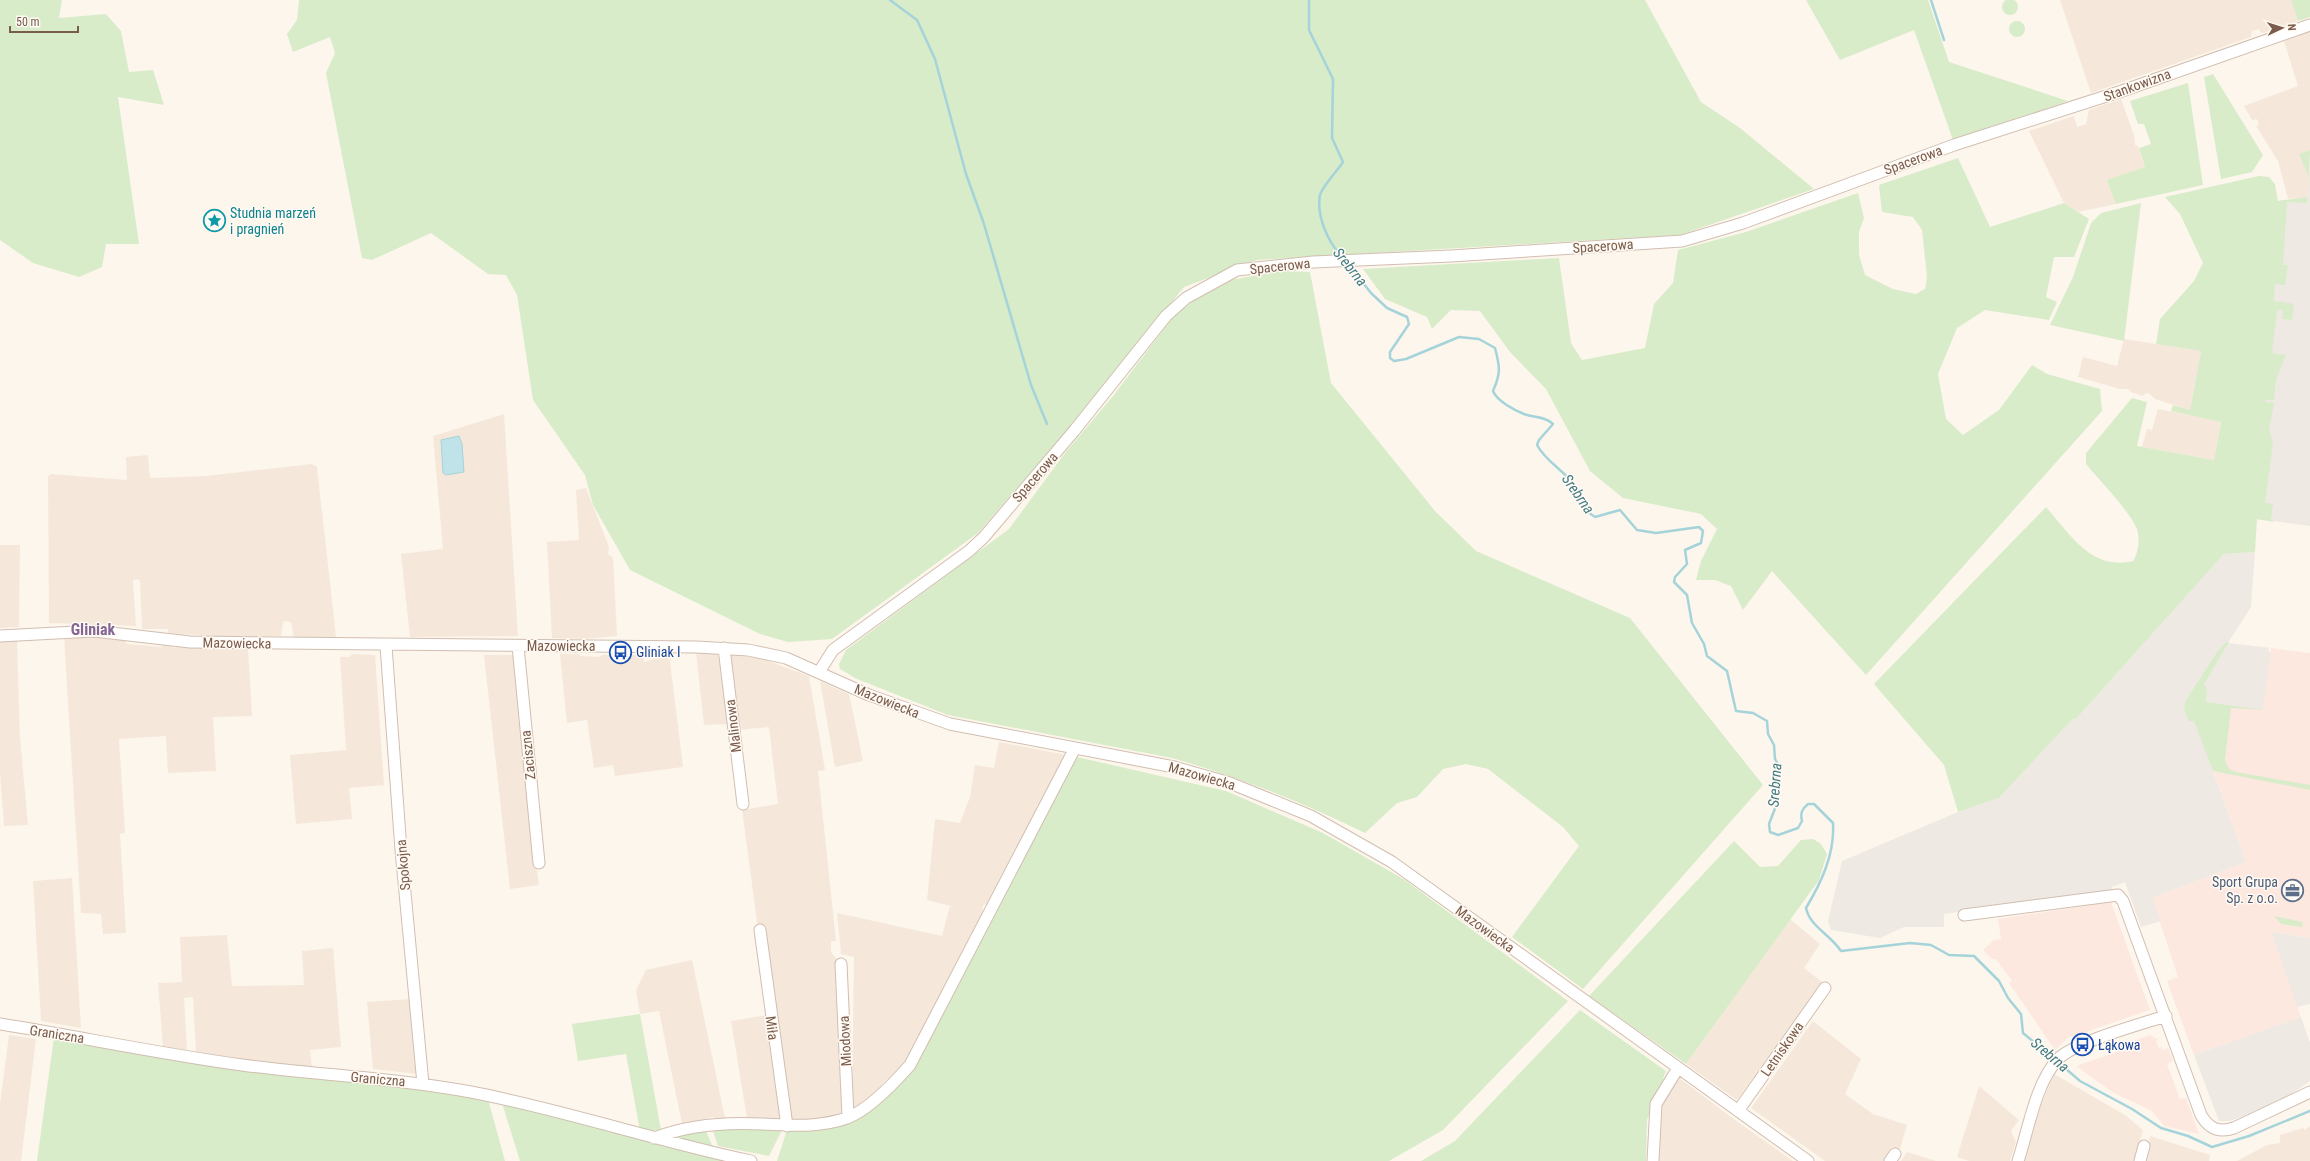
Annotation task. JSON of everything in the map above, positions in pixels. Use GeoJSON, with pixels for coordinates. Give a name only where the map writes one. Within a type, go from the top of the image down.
{"type":"FeatureCollection","features":[{"type":"Feature","properties":{"kind":"street","name":"Stankowizna"},"geometry":{"type":"LineString","coordinates":[[1964,142],[2122,91],[2310,25]]}},
{"type":"Feature","properties":{"kind":"street","name":"Spacerowa"},"geometry":{"type":"LineString","coordinates":[[819,672],[833,650],[946,568],[984,537],[1074,431],[1166,316],[1186,298],[1237,270],[1335,262],[1682,240],[1743,223],[1964,142]]}},
{"type":"Feature","properties":{"kind":"street","name":"Mazowiecka"},"geometry":{"type":"LineString","coordinates":[[0,636],[94,631],[190,642],[386,646],[724,648],[765,652],[786,658],[876,697],[950,724],[1174,768],[1223,781],[1318,820],[1392,862],[1808,1161]]}},
{"type":"Feature","properties":{"kind":"street","name":"Spokojna"},"geometry":{"type":"LineString","coordinates":[[386,646],[400,837],[423,1084]]}},
{"type":"Feature","properties":{"kind":"street","name":"Zaciszna"},"geometry":{"type":"LineString","coordinates":[[518,646],[539,863]]}},
{"type":"Feature","properties":{"kind":"street","name":"Malinowa"},"geometry":{"type":"LineString","coordinates":[[724,648],[743,804]]}},
{"type":"Feature","properties":{"kind":"street"},"geometry":{"type":"LineString","coordinates":[[654,1138],[682,1128],[724,1124],[817,1126],[848,1118],[869,1103],[910,1066],[1075,748]]}},
{"type":"Feature","properties":{"kind":"street"},"geometry":{"type":"LineString","coordinates":[[1964,915],[2118,895],[2123,900],[2205,1121],[2212,1128],[2222,1131],[2248,1123],[2310,1092]]}},
{"type":"Feature","properties":{"kind":"street","name":"Miła"},"geometry":{"type":"LineString","coordinates":[[760,930],[787,1126]]}},
{"type":"Feature","properties":{"kind":"street","name":"Miodowa"},"geometry":{"type":"LineString","coordinates":[[841,964],[848,1118]]}},
{"type":"Feature","properties":{"kind":"street","name":"Letniskowa"},"geometry":{"type":"LineString","coordinates":[[1738,1111],[1825,988]]}},
{"type":"Feature","properties":{"kind":"street"},"geometry":{"type":"LineString","coordinates":[[2018,1161],[2041,1087],[2049,1072],[2063,1055],[2082,1045],[2166,1016]]}},
{"type":"Feature","properties":{"kind":"street","name":"Graniczna"},"geometry":{"type":"LineString","coordinates":[[0,1024],[241,1065],[423,1084],[541,1107],[654,1138],[751,1161]]}},
{"type":"Feature","properties":{"kind":"street"},"geometry":{"type":"LineString","coordinates":[[1653,1161],[1656,1104],[1678,1068]]}},
{"type":"Feature","properties":{"kind":"street"},"geometry":{"type":"LineString","coordinates":[[2140,1161],[2144,1146]]}},
{"type":"Feature","properties":{"kind":"shaded area"},"geometry":{"type":"Polygon","coordinates":[[[2060,0],[2291,0],[2298,21],[2266,32],[2261,33],[2259,29],[2252,31],[2251,37],[2091,93],[2060,0]]]}},
{"type":"Feature","properties":{"kind":"shaded area"},"geometry":{"type":"Polygon","coordinates":[[[2310,31],[2310,150],[2300,154],[2309,178],[2307,197],[2288,199],[2278,161],[2256,126],[2259,125],[2257,119],[2252,120],[2244,106],[2298,86],[2284,41],[2310,31]]]}},
{"type":"Feature","properties":{"kind":"shaded area"},"geometry":{"type":"Polygon","coordinates":[[[2121,99],[2134,135],[2135,145],[2138,146],[2145,167],[2108,180],[2116,204],[2078,212],[2064,203],[2029,131],[2074,116],[2077,127],[2086,124],[2089,110],[2121,99]]]}},
{"type":"Feature","properties":{"kind":"shaded area"},"geometry":{"type":"Polygon","coordinates":[[[2310,150],[2310,526],[2257,519],[2278,201],[2307,197],[2309,178],[2299,154],[2310,150]]]}},
{"type":"Feature","properties":{"kind":"shaded area"},"geometry":{"type":"Polygon","coordinates":[[[2124,339],[2201,351],[2190,410],[2155,399],[2150,394],[2146,393],[2143,396],[2131,392],[2128,389],[2120,389],[2078,377],[2083,357],[2117,366],[2124,339]]]}},
{"type":"Feature","properties":{"kind":"shaded area"},"geometry":{"type":"Polygon","coordinates":[[[2158,409],[2221,421],[2214,460],[2142,447],[2147,429],[2152,430],[2158,409]]]}},
{"type":"Feature","properties":{"kind":"shaded area"},"geometry":{"type":"Polygon","coordinates":[[[504,414],[518,636],[410,637],[401,554],[443,549],[433,436],[504,414]]]}},
{"type":"Feature","properties":{"kind":"shaded area"},"geometry":{"type":"Polygon","coordinates":[[[148,455],[150,478],[206,476],[312,464],[317,467],[336,637],[294,637],[291,622],[283,621],[281,636],[209,636],[168,633],[168,629],[142,629],[141,585],[139,579],[133,580],[136,626],[49,623],[48,476],[51,474],[127,480],[126,457],[148,455]]]}},
{"type":"Feature","properties":{"kind":"shaded area"},"geometry":{"type":"Polygon","coordinates":[[[586,488],[609,547],[608,554],[613,558],[617,636],[584,639],[552,638],[547,542],[579,540],[576,490],[586,488]]]}},
{"type":"Feature","properties":{"kind":"shaded area"},"geometry":{"type":"Polygon","coordinates":[[[0,545],[20,545],[19,627],[0,628],[0,545]]]}},
{"type":"Feature","properties":{"kind":"shaded area"},"geometry":{"type":"Polygon","coordinates":[[[2255,552],[2251,607],[2228,643],[2271,648],[2269,648],[2268,651],[2271,652],[2263,710],[2206,702],[2207,689],[2204,685],[2210,763],[2246,862],[2152,898],[2161,921],[2141,927],[2125,882],[2112,887],[2111,890],[1944,914],[1944,927],[1904,927],[1880,938],[1831,930],[1828,921],[1842,861],[1958,812],[1999,798],[2067,725],[2074,718],[2075,720],[2224,554],[2255,552]]]}},
{"type":"Feature","properties":{"kind":"shaded area"},"geometry":{"type":"Polygon","coordinates":[[[92,636],[123,638],[127,644],[162,647],[162,644],[176,648],[177,645],[184,648],[207,647],[208,650],[212,647],[248,648],[252,716],[213,717],[216,771],[168,773],[166,736],[119,739],[125,833],[120,834],[126,933],[103,934],[101,914],[81,913],[64,637],[92,636]]]}},
{"type":"Feature","properties":{"kind":"shaded area"},"geometry":{"type":"Polygon","coordinates":[[[17,639],[20,738],[28,825],[4,826],[0,772],[0,641],[17,639]]]}},
{"type":"Feature","properties":{"kind":"shaded area"},"geometry":{"type":"Polygon","coordinates":[[[2271,648],[2310,653],[2310,938],[2271,932],[2301,1017],[2194,1055],[2167,981],[2178,977],[2152,898],[2246,862],[2210,762],[2204,685],[2263,710],[2271,648]]]}},
{"type":"Feature","properties":{"kind":"shaded area"},"geometry":{"type":"Polygon","coordinates":[[[659,653],[669,653],[683,767],[615,776],[613,765],[594,768],[587,720],[567,723],[560,654],[580,654],[580,656],[600,657],[603,655],[643,655],[644,662],[658,658],[659,653]]]}},
{"type":"Feature","properties":{"kind":"shaded area"},"geometry":{"type":"Polygon","coordinates":[[[696,653],[718,654],[719,663],[723,662],[730,724],[704,725],[696,653]]]}},
{"type":"Feature","properties":{"kind":"shaded area"},"geometry":{"type":"Polygon","coordinates":[[[352,654],[375,655],[384,785],[349,788],[352,819],[296,824],[290,755],[346,750],[340,657],[350,657],[352,654]]]}},
{"type":"Feature","properties":{"kind":"shaded area"},"geometry":{"type":"Polygon","coordinates":[[[484,655],[515,655],[525,777],[539,885],[510,889],[484,655]]]}},
{"type":"Feature","properties":{"kind":"shaded area"},"geometry":{"type":"Polygon","coordinates":[[[729,655],[760,658],[809,676],[825,770],[818,771],[836,941],[831,941],[831,952],[837,960],[838,976],[835,988],[838,991],[843,1117],[792,1124],[758,929],[742,810],[778,804],[769,727],[736,730],[729,655]]]}},
{"type":"Feature","properties":{"kind":"shaded area"},"geometry":{"type":"Polygon","coordinates":[[[820,681],[849,694],[863,761],[835,767],[820,681]]]}},
{"type":"Feature","properties":{"kind":"shaded area"},"geometry":{"type":"Polygon","coordinates":[[[999,742],[1067,755],[1040,805],[1037,805],[1035,814],[988,904],[983,905],[982,910],[984,912],[909,1060],[891,1078],[885,1081],[869,1100],[852,1111],[854,957],[841,954],[837,913],[942,936],[950,906],[927,900],[935,819],[960,823],[970,797],[975,765],[994,768],[999,742]]]}},
{"type":"Feature","properties":{"kind":"shaded area"},"geometry":{"type":"Polygon","coordinates":[[[72,878],[81,1028],[41,1021],[33,881],[72,878]]]}},
{"type":"Feature","properties":{"kind":"shaded area"},"geometry":{"type":"Polygon","coordinates":[[[2111,902],[2150,1010],[2068,1038],[2055,1050],[2009,983],[2012,981],[1996,959],[1992,959],[1983,950],[1994,940],[2001,939],[1998,919],[2111,902]]]}},
{"type":"Feature","properties":{"kind":"shaded area"},"geometry":{"type":"Polygon","coordinates":[[[1790,919],[1820,944],[1804,968],[1822,982],[1737,1100],[1686,1064],[1790,919]]]}},
{"type":"Feature","properties":{"kind":"shaded area"},"geometry":{"type":"Polygon","coordinates":[[[2271,932],[2310,938],[2310,1004],[2297,1007],[2271,932]]]}},
{"type":"Feature","properties":{"kind":"shaded area"},"geometry":{"type":"Polygon","coordinates":[[[227,935],[232,986],[304,985],[302,951],[333,948],[341,1047],[310,1050],[312,1069],[212,1057],[210,1054],[196,1052],[193,997],[184,998],[187,1050],[163,1047],[158,983],[182,982],[180,937],[227,935]]]}},
{"type":"Feature","properties":{"kind":"shaded area"},"geometry":{"type":"Polygon","coordinates":[[[692,960],[725,1118],[713,1117],[682,1124],[659,1011],[640,1014],[636,990],[646,970],[692,960]]]}},
{"type":"Feature","properties":{"kind":"shaded area"},"geometry":{"type":"Polygon","coordinates":[[[410,999],[417,1074],[373,1069],[367,1002],[410,999]]]}},
{"type":"Feature","properties":{"kind":"shaded area"},"geometry":{"type":"Polygon","coordinates":[[[767,1015],[784,1124],[747,1118],[731,1021],[767,1015]]]}},
{"type":"Feature","properties":{"kind":"shaded area"},"geometry":{"type":"Polygon","coordinates":[[[2301,1017],[2310,1043],[2310,1081],[2291,1094],[2242,1117],[2229,1121],[2219,1121],[2194,1055],[2301,1017]]]}},
{"type":"Feature","properties":{"kind":"shaded area"},"geometry":{"type":"Polygon","coordinates":[[[1813,1021],[1861,1059],[1845,1094],[1873,1114],[1907,1125],[1900,1149],[1892,1147],[1884,1161],[1825,1161],[1751,1108],[1813,1021]]]}},
{"type":"Feature","properties":{"kind":"shaded area"},"geometry":{"type":"Polygon","coordinates":[[[9,1035],[36,1039],[21,1161],[0,1161],[0,1104],[9,1035]]]}},
{"type":"Feature","properties":{"kind":"shaded area"},"geometry":{"type":"Polygon","coordinates":[[[2150,1035],[2159,1040],[2156,1041],[2159,1048],[2162,1047],[2163,1050],[2168,1048],[2173,1061],[2167,1064],[2180,1099],[2186,1098],[2199,1134],[2164,1126],[2152,1111],[2112,1092],[2076,1066],[2131,1047],[2130,1042],[2150,1035]]]}},
{"type":"Feature","properties":{"kind":"shaded area"},"geometry":{"type":"Polygon","coordinates":[[[2054,1074],[2125,1115],[2143,1130],[2134,1161],[2024,1161],[2039,1110],[2054,1074]]]}},
{"type":"Feature","properties":{"kind":"shaded area"},"geometry":{"type":"Polygon","coordinates":[[[1678,1077],[1793,1161],[1659,1161],[1661,1098],[1678,1077]]]}},
{"type":"Feature","properties":{"kind":"shaded area"},"geometry":{"type":"Polygon","coordinates":[[[1979,1086],[2019,1120],[2011,1131],[2016,1142],[2010,1161],[1969,1161],[1957,1157],[1979,1086]]]}},
{"type":"Feature","properties":{"kind":"shaded area"},"geometry":{"type":"Polygon","coordinates":[[[2310,1126],[2310,1161],[2237,1161],[2267,1145],[2280,1143],[2280,1135],[2303,1128],[2305,1130],[2310,1126]]]}},
{"type":"Feature","properties":{"kind":"shaded area"},"geometry":{"type":"Polygon","coordinates":[[[2150,1136],[2210,1155],[2209,1161],[2147,1161],[2150,1136]]]}},
{"type":"Feature","properties":{"kind":"shaded area"},"geometry":{"type":"Polygon","coordinates":[[[1907,1152],[1936,1161],[1901,1161],[1907,1152]]]}},
{"type":"Feature","properties":{"kind":"green space"},"geometry":{"type":"Polygon","coordinates":[[[2010,-1],[2016,1],[2018,7],[2016,13],[2010,15],[2004,13],[2002,7],[2004,1],[2010,-1]]]}},
{"type":"Feature","properties":{"kind":"green space"},"geometry":{"type":"Polygon","coordinates":[[[0,0],[62,0],[59,18],[106,14],[121,31],[129,72],[153,70],[164,105],[118,97],[139,244],[106,244],[102,267],[79,277],[33,263],[0,240],[0,0]]]}},
{"type":"Feature","properties":{"kind":"green space"},"geometry":{"type":"Polygon","coordinates":[[[299,0],[1645,0],[1701,102],[1740,128],[1814,189],[1680,235],[1257,260],[1184,287],[1079,417],[978,533],[832,639],[788,642],[760,634],[630,570],[593,505],[585,475],[533,400],[517,295],[506,275],[488,274],[431,233],[372,260],[362,258],[326,73],[335,53],[330,37],[293,52],[287,34],[297,20],[299,0]]]}},
{"type":"Feature","properties":{"kind":"green space"},"geometry":{"type":"Polygon","coordinates":[[[1806,0],[1928,0],[1949,62],[2068,101],[1953,140],[1914,30],[1840,60],[1806,0]]]}},
{"type":"Feature","properties":{"kind":"green space"},"geometry":{"type":"Polygon","coordinates":[[[2291,0],[2310,0],[2310,17],[2298,21],[2291,0]]]}},
{"type":"Feature","properties":{"kind":"green space"},"geometry":{"type":"Polygon","coordinates":[[[2017,21],[2023,23],[2025,29],[2023,35],[2017,37],[2011,35],[2009,29],[2011,23],[2017,21]]]}},
{"type":"Feature","properties":{"kind":"green space"},"geometry":{"type":"Polygon","coordinates":[[[2213,74],[2263,155],[2252,172],[2221,179],[2204,77],[2213,74]]]}},
{"type":"Feature","properties":{"kind":"green space"},"geometry":{"type":"Polygon","coordinates":[[[2188,83],[2203,185],[2116,204],[2107,180],[2145,167],[2139,148],[2151,144],[2144,124],[2138,124],[2130,101],[2188,83]]]}},
{"type":"Feature","properties":{"kind":"green space"},"geometry":{"type":"Polygon","coordinates":[[[2310,150],[2308,177],[2299,154],[2310,150]]]}},
{"type":"Feature","properties":{"kind":"green space"},"geometry":{"type":"Polygon","coordinates":[[[1958,158],[1990,227],[2064,203],[2089,219],[2074,257],[2054,257],[2046,297],[2057,302],[2049,320],[1985,310],[1957,328],[1938,374],[1946,419],[1963,435],[1999,410],[2032,365],[2047,374],[2100,389],[2102,411],[1866,675],[1772,571],[1743,610],[1731,586],[1715,580],[1696,580],[1701,561],[1717,529],[1701,514],[1623,498],[1590,471],[1546,389],[1510,352],[1480,311],[1451,310],[1432,329],[1427,317],[1385,299],[1363,269],[1559,258],[1571,343],[1582,360],[1645,348],[1654,304],[1673,283],[1678,250],[1746,232],[1858,193],[1864,218],[1859,232],[1859,255],[1865,275],[1893,289],[1916,294],[1925,289],[1927,277],[1922,230],[1913,217],[1882,212],[1879,185],[1958,158]]]}},
{"type":"Feature","properties":{"kind":"green space"},"geometry":{"type":"Polygon","coordinates":[[[2259,176],[2269,177],[2275,184],[2278,201],[2307,197],[2308,190],[2307,203],[2287,202],[2283,265],[2288,265],[2285,285],[2275,284],[2274,301],[2294,304],[2292,320],[2282,319],[2283,310],[2277,310],[2272,353],[2286,355],[2276,380],[2274,400],[2265,400],[2265,402],[2274,403],[2269,430],[2273,443],[2265,503],[2273,504],[2271,520],[2274,522],[2257,519],[2255,552],[2224,554],[2075,720],[2074,718],[2067,725],[1999,798],[1958,812],[1944,765],[1874,684],[2046,507],[2073,539],[2093,555],[2105,561],[2118,563],[2133,561],[2137,553],[2139,538],[2137,529],[2119,502],[2086,464],[2086,453],[2132,398],[2147,402],[2137,446],[2214,460],[2221,422],[2171,411],[2173,405],[2190,410],[2201,351],[2156,344],[2160,319],[2194,281],[2203,263],[2180,214],[2165,197],[2259,176]]]}},
{"type":"Feature","properties":{"kind":"green space"},"geometry":{"type":"Polygon","coordinates":[[[2141,203],[2124,341],[2050,325],[2073,277],[2091,223],[2101,213],[2141,203]]]}},
{"type":"Feature","properties":{"kind":"green space"},"geometry":{"type":"Polygon","coordinates":[[[1282,271],[1310,272],[1331,383],[1435,511],[1476,551],[1630,618],[1763,785],[1583,989],[1512,937],[1579,846],[1563,827],[1488,769],[1466,764],[1443,769],[1417,797],[1397,803],[1365,833],[1294,801],[1197,765],[1172,758],[948,715],[857,679],[840,669],[839,664],[846,650],[1009,529],[1065,453],[1113,396],[1173,317],[1200,295],[1223,281],[1282,271]]]}},
{"type":"Feature","properties":{"kind":"green space"},"geometry":{"type":"Polygon","coordinates":[[[2226,642],[2229,642],[2204,684],[2207,689],[2206,702],[2264,710],[2231,708],[2225,760],[2229,769],[2236,772],[2310,785],[2310,790],[2213,771],[2194,721],[2189,721],[2184,709],[2185,702],[2217,652],[2226,642]]]}},
{"type":"Feature","properties":{"kind":"green space"},"geometry":{"type":"Polygon","coordinates":[[[1077,757],[1226,791],[1323,833],[1405,880],[1568,1001],[1443,1130],[1389,1161],[777,1161],[787,1130],[837,1124],[894,1087],[971,960],[979,939],[1077,757]]]}},
{"type":"Feature","properties":{"kind":"green space"},"geometry":{"type":"Polygon","coordinates":[[[1813,839],[1821,844],[1827,854],[1819,880],[1686,1064],[1589,996],[1734,841],[1760,867],[1778,866],[1801,840],[1813,839]]]}},
{"type":"Feature","properties":{"kind":"green space"},"geometry":{"type":"Polygon","coordinates":[[[2274,916],[2303,922],[2302,927],[2281,924],[2274,916]]]}},
{"type":"Feature","properties":{"kind":"green space"},"geometry":{"type":"Polygon","coordinates":[[[1580,1010],[1666,1071],[1647,1120],[1646,1161],[1421,1161],[1455,1141],[1580,1010]]]}},
{"type":"Feature","properties":{"kind":"green space"},"geometry":{"type":"Polygon","coordinates":[[[640,1014],[661,1130],[640,1131],[626,1054],[578,1061],[572,1024],[640,1014]]]}},
{"type":"Feature","properties":{"kind":"green space"},"geometry":{"type":"Polygon","coordinates":[[[54,1037],[420,1087],[488,1099],[505,1161],[37,1161],[54,1037]]]}},
{"type":"Feature","properties":{"kind":"green space"},"geometry":{"type":"Polygon","coordinates":[[[502,1103],[740,1161],[520,1161],[502,1103]]]}},
{"type":"Feature","properties":{"kind":"green space"},"geometry":{"type":"Polygon","coordinates":[[[712,1128],[782,1130],[769,1156],[718,1146],[712,1128]]]}},
{"type":"Feature","properties":{"kind":"green space"},"geometry":{"type":"Polygon","coordinates":[[[705,1129],[715,1152],[669,1138],[705,1129]]]}},
{"type":"Feature","properties":{"kind":"water"},"geometry":{"type":"Polygon","coordinates":[[[459,436],[462,444],[464,472],[446,475],[443,473],[441,440],[459,436]]]}},
{"type":"Feature","properties":{"kind":"waterway"},"geometry":{"type":"LineString","coordinates":[[890,0],[917,20],[935,59],[966,174],[984,224],[1031,385],[1047,424]]}},
{"type":"Feature","properties":{"kind":"waterway","name":"Srebrna"},"geometry":{"type":"LineString","coordinates":[[1309,0],[1309,30],[1333,79],[1332,138],[1343,162],[1321,192],[1319,203],[1320,211],[1324,228],[1332,244],[1342,257]]}},
{"type":"Feature","properties":{"kind":"waterway"},"geometry":{"type":"LineString","coordinates":[[1931,0],[1944,40]]}},
{"type":"Feature","properties":{"kind":"waterway","name":"Srebrna"},"geometry":{"type":"LineString","coordinates":[[1348,264],[1371,293],[1387,308],[1407,317],[1409,324],[1390,352],[1390,358],[1394,361],[1406,359],[1459,337],[1479,339],[1495,348],[1499,370],[1493,391],[1495,395],[1506,405],[1524,414],[1550,421],[1553,424],[1539,440],[1537,445],[1545,456],[1571,480],[1591,514],[1595,517],[1620,510],[1637,530],[1656,533],[1699,527],[1703,531],[1701,543],[1685,550],[1687,564],[1675,577],[1674,582],[1687,595],[1692,623],[1704,644],[1707,656],[1727,671],[1736,711],[1753,713],[1767,721],[1768,734],[1774,745],[1775,759],[1779,766],[1773,788],[1776,806],[1769,824],[1770,832],[1778,835],[1798,828],[1802,821],[1802,811],[1808,804],[1814,804],[1833,823],[1832,846],[1826,868],[1817,889],[1806,908],[1808,915],[1816,925],[1837,945],[1841,951],[1910,943],[1931,945],[1949,955],[1974,956],[1999,981],[2008,998],[2021,1014],[2023,1033],[2054,1059]]}},
{"type":"Feature","properties":{"kind":"waterway","name":"Srebrna"},"geometry":{"type":"LineString","coordinates":[[2058,1062],[2080,1081],[2132,1109],[2161,1128],[2188,1136],[2212,1147],[2249,1136],[2310,1111]]}},
{"type":"Feature","properties":{"kind":"place","name":"Studnia marzeń i pragnień"},"geometry":{"type":"Point","coordinates":[215,221]}},
{"type":"Feature","properties":{"kind":"place","name":"Gliniak I"},"geometry":{"type":"Point","coordinates":[621,652]}},
{"type":"Feature","properties":{"kind":"place","name":"Sport Grupa Sp. z o.o."},"geometry":{"type":"Point","coordinates":[2293,890]}},
{"type":"Feature","properties":{"kind":"place","name":"Łąkowa"},"geometry":{"type":"Point","coordinates":[2082,1045]}},
{"type":"Feature","properties":{"kind":"district","name":"Gliniak"},"geometry":{"type":"Point","coordinates":[93,629]}}]}
